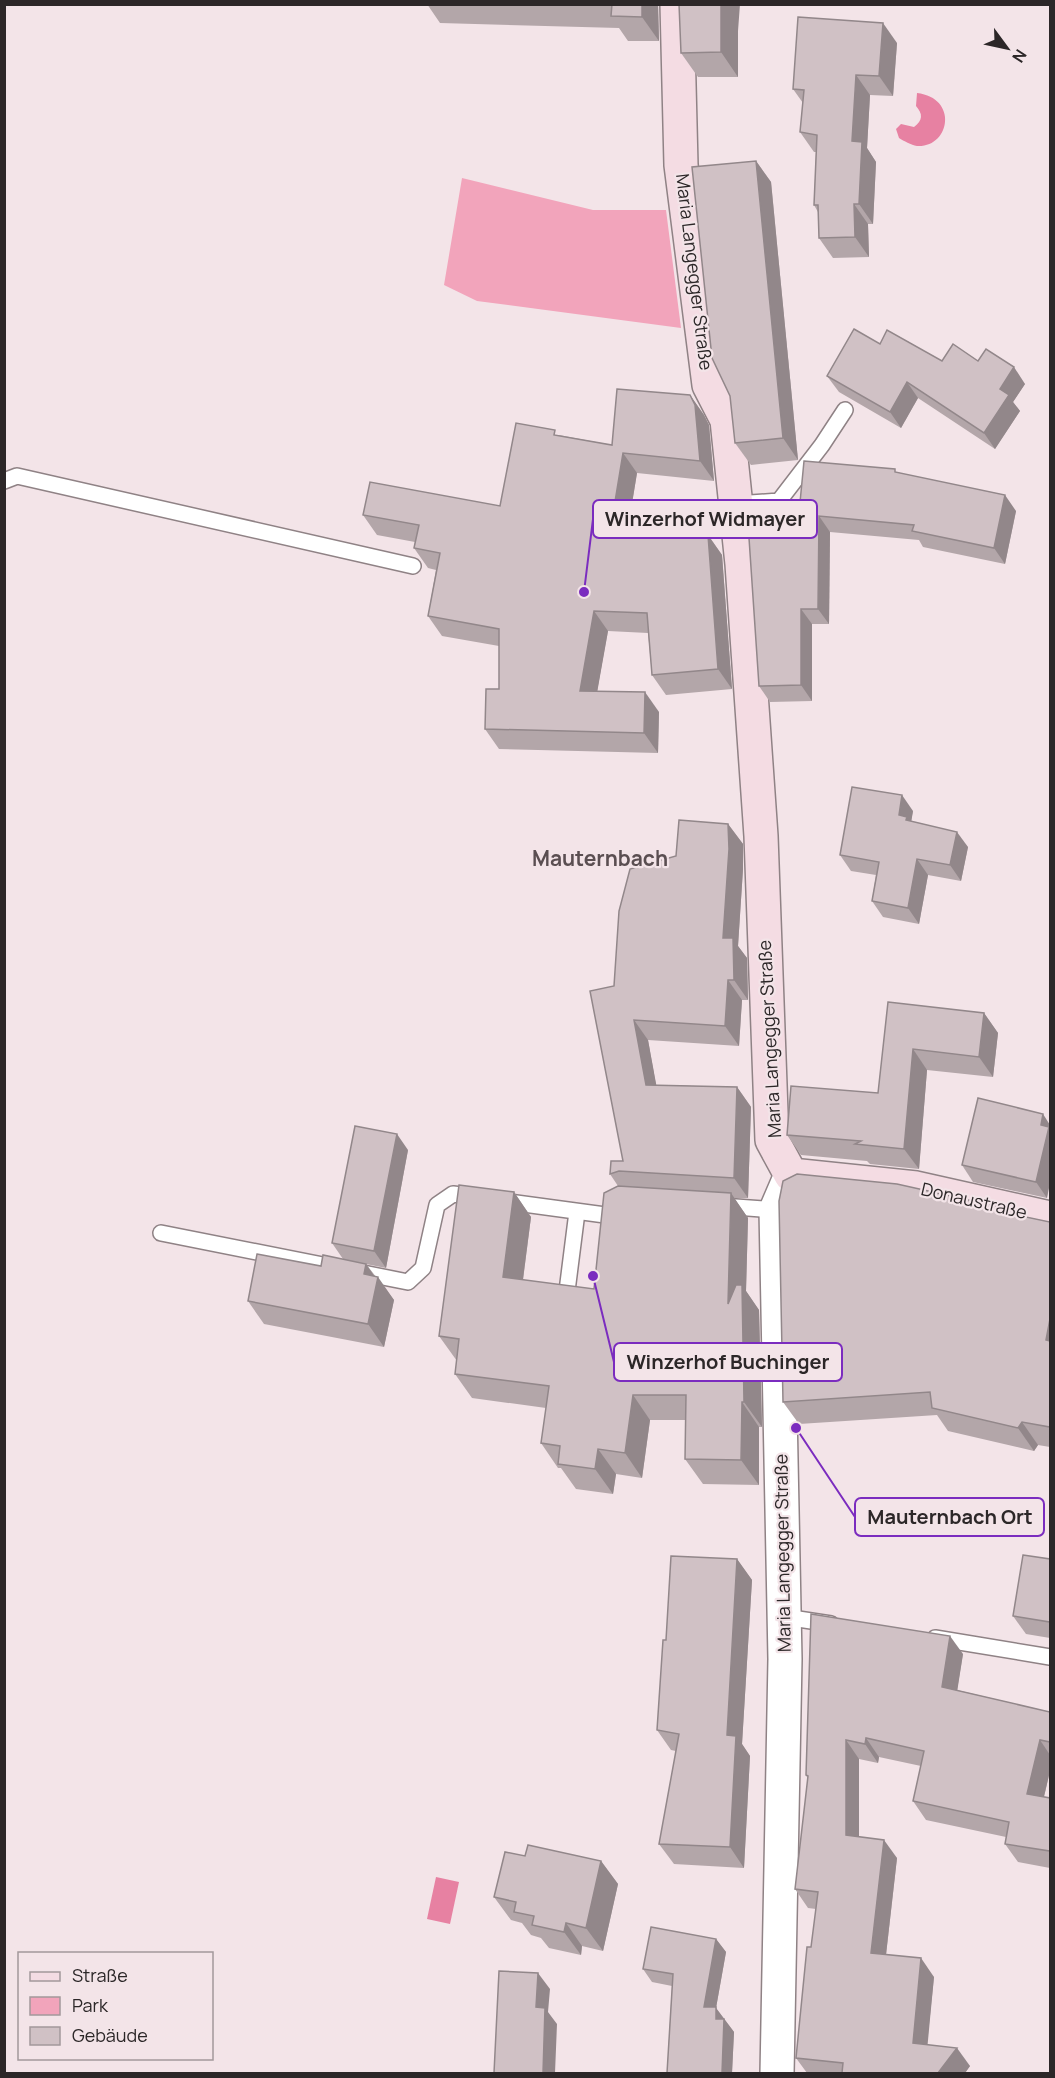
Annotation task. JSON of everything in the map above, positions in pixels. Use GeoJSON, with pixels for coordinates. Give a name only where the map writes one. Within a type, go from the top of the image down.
{"type":"FeatureCollection","features":[{"type":"Feature","properties":{"kind":"main road","name":"Maria Langegger Straße"},"geometry":{"type":"LineString","coordinates":[[677,4],[681,165],[709,385],[728,420],[742,564],[760,836],[772,1140],[790,1175]]}},
{"type":"Feature","properties":{"kind":"main road","name":"Donaustraße"},"geometry":{"type":"LineString","coordinates":[[790,1175],[916,1188],[1050,1218]]}},
{"type":"Feature","properties":{"kind":"street","name":"Maria Langegger Straße"},"geometry":{"type":"LineString","coordinates":[[777,2073],[785,1617],[776,1210],[790,1175]]}},
{"type":"Feature","properties":{"kind":"lane"},"geometry":{"type":"LineString","coordinates":[[736,504],[779,501],[822,445],[845,410]]}},
{"type":"Feature","properties":{"kind":"lane"},"geometry":{"type":"LineString","coordinates":[[9,477],[413,566]]}},
{"type":"Feature","properties":{"kind":"lane"},"geometry":{"type":"LineString","coordinates":[[161,1233],[408,1282],[423,1268],[437,1205],[453,1194],[605,1215],[633,1201]]}},
{"type":"Feature","properties":{"kind":"lane"},"geometry":{"type":"LineString","coordinates":[[704,1205],[776,1210]]}},
{"type":"Feature","properties":{"kind":"lane"},"geometry":{"type":"LineString","coordinates":[[567,1291],[576,1212]]}},
{"type":"Feature","properties":{"kind":"lane"},"geometry":{"type":"LineString","coordinates":[[785,1617],[841,1625]]}},
{"type":"Feature","properties":{"kind":"lane"},"geometry":{"type":"LineString","coordinates":[[919,1636],[1050,1657]]}},
{"type":"Feature","properties":{"kind":"green space"},"geometry":{"type":"Polygon","coordinates":[[[462,178],[593,210],[666,210],[681,328],[477,301],[444,285],[462,178]]]}},
{"type":"Feature","properties":{"kind":"shaded area"},"geometry":{"type":"Polygon","coordinates":[[[917,93],[930,97],[939,104],[944,112],[943,131],[928,145],[910,144],[899,138],[896,129],[901,124],[914,127],[919,122],[921,114],[916,106],[917,93]]]}},
{"type":"Feature","properties":{"kind":"shaded area"},"geometry":{"type":"Polygon","coordinates":[[[436,1877],[459,1882],[450,1924],[427,1919],[436,1877]]]}},
{"type":"Feature","properties":{"kind":"building"},"geometry":{"type":"Polygon","coordinates":[[[612,4],[642,4],[642,17],[611,16],[612,4]]]}},
{"type":"Feature","properties":{"kind":"building"},"geometry":{"type":"Polygon","coordinates":[[[679,4],[721,4],[721,52],[681,53],[679,4]]]}},
{"type":"Feature","properties":{"kind":"building"},"geometry":{"type":"Polygon","coordinates":[[[798,17],[883,23],[879,76],[856,75],[852,141],[862,142],[859,204],[854,204],[855,237],[819,238],[818,205],[814,205],[817,135],[800,132],[804,90],[793,89],[798,17]]]}},
{"type":"Feature","properties":{"kind":"building"},"geometry":{"type":"Polygon","coordinates":[[[756,161],[783,438],[735,443],[730,396],[712,358],[692,167],[756,161]]]}},
{"type":"Feature","properties":{"kind":"building"},"geometry":{"type":"Polygon","coordinates":[[[854,329],[880,344],[887,330],[942,361],[953,344],[978,361],[986,349],[1014,367],[1000,389],[1009,395],[984,433],[907,382],[890,412],[827,376],[854,329]]]}},
{"type":"Feature","properties":{"kind":"building"},"geometry":{"type":"Polygon","coordinates":[[[617,389],[690,395],[695,405],[700,461],[623,453],[611,526],[708,535],[718,669],[652,675],[647,613],[594,611],[580,691],[645,692],[644,733],[485,729],[486,689],[499,689],[499,629],[428,616],[440,553],[414,548],[419,525],[363,515],[370,482],[500,506],[516,423],[555,430],[554,435],[612,445],[617,389]]]}},
{"type":"Feature","properties":{"kind":"building"},"geometry":{"type":"Polygon","coordinates":[[[804,461],[895,469],[895,472],[1005,495],[994,548],[912,531],[914,525],[819,516],[818,609],[801,609],[801,685],[759,686],[749,538],[750,511],[799,513],[804,461]]]}},
{"type":"Feature","properties":{"kind":"building"},"geometry":{"type":"Polygon","coordinates":[[[852,787],[902,795],[899,815],[907,817],[906,820],[957,832],[950,865],[917,859],[908,908],[872,901],[879,862],[840,855],[852,787]]]}},
{"type":"Feature","properties":{"kind":"building"},"geometry":{"type":"Polygon","coordinates":[[[679,820],[728,824],[729,849],[723,938],[733,938],[734,980],[728,980],[725,1026],[634,1020],[646,1085],[737,1087],[734,1178],[619,1171],[610,1174],[611,1161],[623,1161],[590,991],[614,986],[619,911],[630,869],[676,856],[679,820]]]}},
{"type":"Feature","properties":{"kind":"building"},"geometry":{"type":"Polygon","coordinates":[[[888,1002],[984,1013],[979,1057],[913,1049],[904,1149],[855,1144],[861,1141],[787,1135],[791,1086],[878,1093],[888,1002]]]}},
{"type":"Feature","properties":{"kind":"building"},"geometry":{"type":"Polygon","coordinates":[[[978,1098],[1043,1114],[1041,1125],[1049,1127],[1036,1182],[962,1165],[978,1098]]]}},
{"type":"Feature","properties":{"kind":"building"},"geometry":{"type":"Polygon","coordinates":[[[355,1126],[397,1134],[374,1251],[332,1243],[355,1126]]]}},
{"type":"Feature","properties":{"kind":"building"},"geometry":{"type":"Polygon","coordinates":[[[797,1174],[897,1184],[1022,1212],[1021,1216],[1050,1222],[1050,1319],[1046,1340],[1050,1341],[1050,1427],[1022,1422],[1018,1428],[932,1408],[930,1392],[783,1402],[779,1201],[783,1181],[797,1174]]]}},
{"type":"Feature","properties":{"kind":"building"},"geometry":{"type":"Polygon","coordinates":[[[459,1185],[514,1192],[503,1277],[594,1289],[604,1193],[618,1186],[731,1193],[728,1304],[736,1285],[742,1285],[744,1402],[742,1402],[741,1460],[685,1459],[686,1395],[633,1395],[625,1453],[598,1449],[595,1469],[558,1464],[560,1446],[541,1443],[549,1386],[455,1374],[459,1339],[439,1336],[459,1185]]]}},
{"type":"Feature","properties":{"kind":"building"},"geometry":{"type":"Polygon","coordinates":[[[257,1254],[321,1266],[323,1255],[366,1264],[364,1274],[378,1277],[368,1324],[248,1301],[257,1254]]]}},
{"type":"Feature","properties":{"kind":"building"},"geometry":{"type":"Polygon","coordinates":[[[1023,1555],[1050,1559],[1050,1622],[1013,1616],[1023,1555]]]}},
{"type":"Feature","properties":{"kind":"building"},"geometry":{"type":"Polygon","coordinates":[[[671,1556],[737,1559],[727,1735],[736,1736],[730,1847],[659,1844],[679,1734],[657,1730],[671,1556]]]}},
{"type":"Feature","properties":{"kind":"building"},"geometry":{"type":"Polygon","coordinates":[[[811,1614],[950,1636],[942,1687],[1050,1712],[1050,1742],[1040,1740],[1027,1794],[1050,1798],[1050,1851],[1005,1844],[1009,1822],[913,1801],[924,1751],[866,1738],[865,1744],[846,1740],[846,1835],[884,1840],[871,1953],[921,1958],[913,2043],[957,2048],[938,2073],[842,2073],[843,2063],[796,2058],[807,1947],[811,1947],[818,1892],[795,1889],[808,1776],[806,1775],[811,1614]]]}},
{"type":"Feature","properties":{"kind":"building"},"geometry":{"type":"Polygon","coordinates":[[[528,1845],[601,1861],[586,1928],[566,1923],[564,1932],[532,1925],[534,1916],[514,1912],[516,1902],[494,1897],[505,1852],[525,1856],[528,1845]]]}},
{"type":"Feature","properties":{"kind":"building"},"geometry":{"type":"Polygon","coordinates":[[[651,1927],[716,1939],[704,2007],[716,2007],[716,2019],[724,2019],[722,2073],[667,2073],[673,1974],[643,1969],[651,1927]]]}},
{"type":"Feature","properties":{"kind":"building"},"geometry":{"type":"Polygon","coordinates":[[[499,1971],[538,1973],[536,2007],[545,2008],[543,2073],[494,2073],[499,1971]]]}},
{"type":"Feature","properties":{"kind":"place","name":"Winzerhof Widmayer"},"geometry":{"type":"Point","coordinates":[584,592]}},
{"type":"Feature","properties":{"kind":"place","name":"Winzerhof Buchinger"},"geometry":{"type":"Point","coordinates":[593,1276]}},
{"type":"Feature","properties":{"kind":"place","name":"Mauternbach Ort"},"geometry":{"type":"Point","coordinates":[796,1428]}},
{"type":"Feature","properties":{"kind":"district","name":"Mauternbach"},"geometry":{"type":"Point","coordinates":[600,859]}}]}
